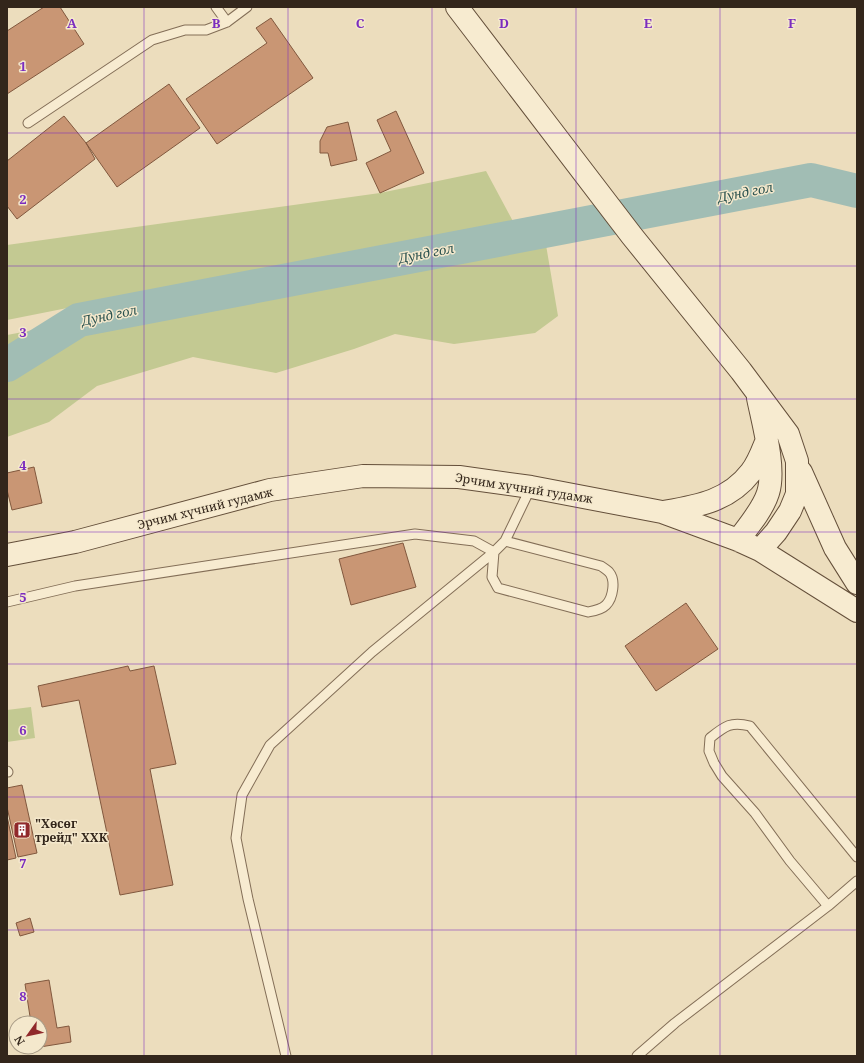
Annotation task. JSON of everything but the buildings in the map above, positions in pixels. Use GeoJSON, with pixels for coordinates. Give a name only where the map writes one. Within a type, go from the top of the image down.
{"type":"FeatureCollection","features":[{"type":"Feature","properties":{"kind":"street"},"geometry":{"type":"LineString","coordinates":[[457,7],[632,236],[741,371],[788,434],[811,497],[835,548],[857,583]]}},
{"type":"Feature","properties":{"kind":"street"},"geometry":{"type":"LineString","coordinates":[[738,540],[754,520],[768,493],[771,472],[756,393]]}},
{"type":"Feature","properties":{"kind":"street"},"geometry":{"type":"LineString","coordinates":[[662,512],[692,507],[715,500],[736,489],[752,471],[766,442]]}},
{"type":"Feature","properties":{"kind":"street"},"geometry":{"type":"LineString","coordinates":[[760,550],[776,532],[790,511],[797,494],[797,461]]}},
{"type":"Feature","properties":{"kind":"street","name":"Эрчим хүчний гудамж"},"geometry":{"type":"LineString","coordinates":[[7,555],[75,542],[270,490],[363,476],[459,477],[531,487],[662,512],[738,540],[760,550],[857,611]]}},
{"type":"Feature","properties":{"kind":"lane"},"geometry":{"type":"LineString","coordinates":[[216,7],[227,22]]}},
{"type":"Feature","properties":{"kind":"lane"},"geometry":{"type":"LineString","coordinates":[[28,123],[152,40],[185,30],[206,30],[227,22],[247,7]]}},
{"type":"Feature","properties":{"kind":"lane"},"geometry":{"type":"LineString","coordinates":[[286,1056],[248,899],[236,838],[242,795],[270,745],[372,652],[494,552],[505,541],[531,487]]}},
{"type":"Feature","properties":{"kind":"lane"},"geometry":{"type":"LineString","coordinates":[[7,602],[75,586],[415,534],[474,541],[494,552]]}},
{"type":"Feature","properties":{"kind":"lane"},"geometry":{"type":"LineString","coordinates":[[494,552],[492,577],[498,588],[588,612],[597,611],[606,605],[614,582],[609,572],[601,566],[505,541]]}},
{"type":"Feature","properties":{"kind":"lane"},"geometry":{"type":"LineString","coordinates":[[828,906],[790,861],[755,813],[722,776],[714,764],[708,750],[710,738],[722,728],[738,723],[750,726],[857,857]]}},
{"type":"Feature","properties":{"kind":"lane"},"geometry":{"type":"LineString","coordinates":[[637,1056],[675,1023],[828,906],[857,881]]}},
{"type":"Feature","properties":{"kind":"green space"},"geometry":{"type":"Polygon","coordinates":[[[486,171],[516,227],[193,283],[7,320],[7,245],[380,193],[486,171]]]}},
{"type":"Feature","properties":{"kind":"green space"},"geometry":{"type":"Polygon","coordinates":[[[545,239],[558,316],[535,333],[454,344],[395,334],[354,349],[276,373],[193,357],[97,386],[49,422],[7,437],[7,335],[458,250],[545,239]]]}},
{"type":"Feature","properties":{"kind":"green space"},"geometry":{"type":"Polygon","coordinates":[[[31,707],[35,738],[7,742],[7,710],[31,707]]]}},
{"type":"Feature","properties":{"kind":"waterway","name":"Дунд гол"},"geometry":{"type":"LineString","coordinates":[[7,365],[79,320],[811,180],[857,191]]}},
{"type":"Feature","properties":{"kind":"place","name":"\"Хөсөг трейд\" ХХК"},"geometry":{"type":"Point","coordinates":[22,830]}}]}
